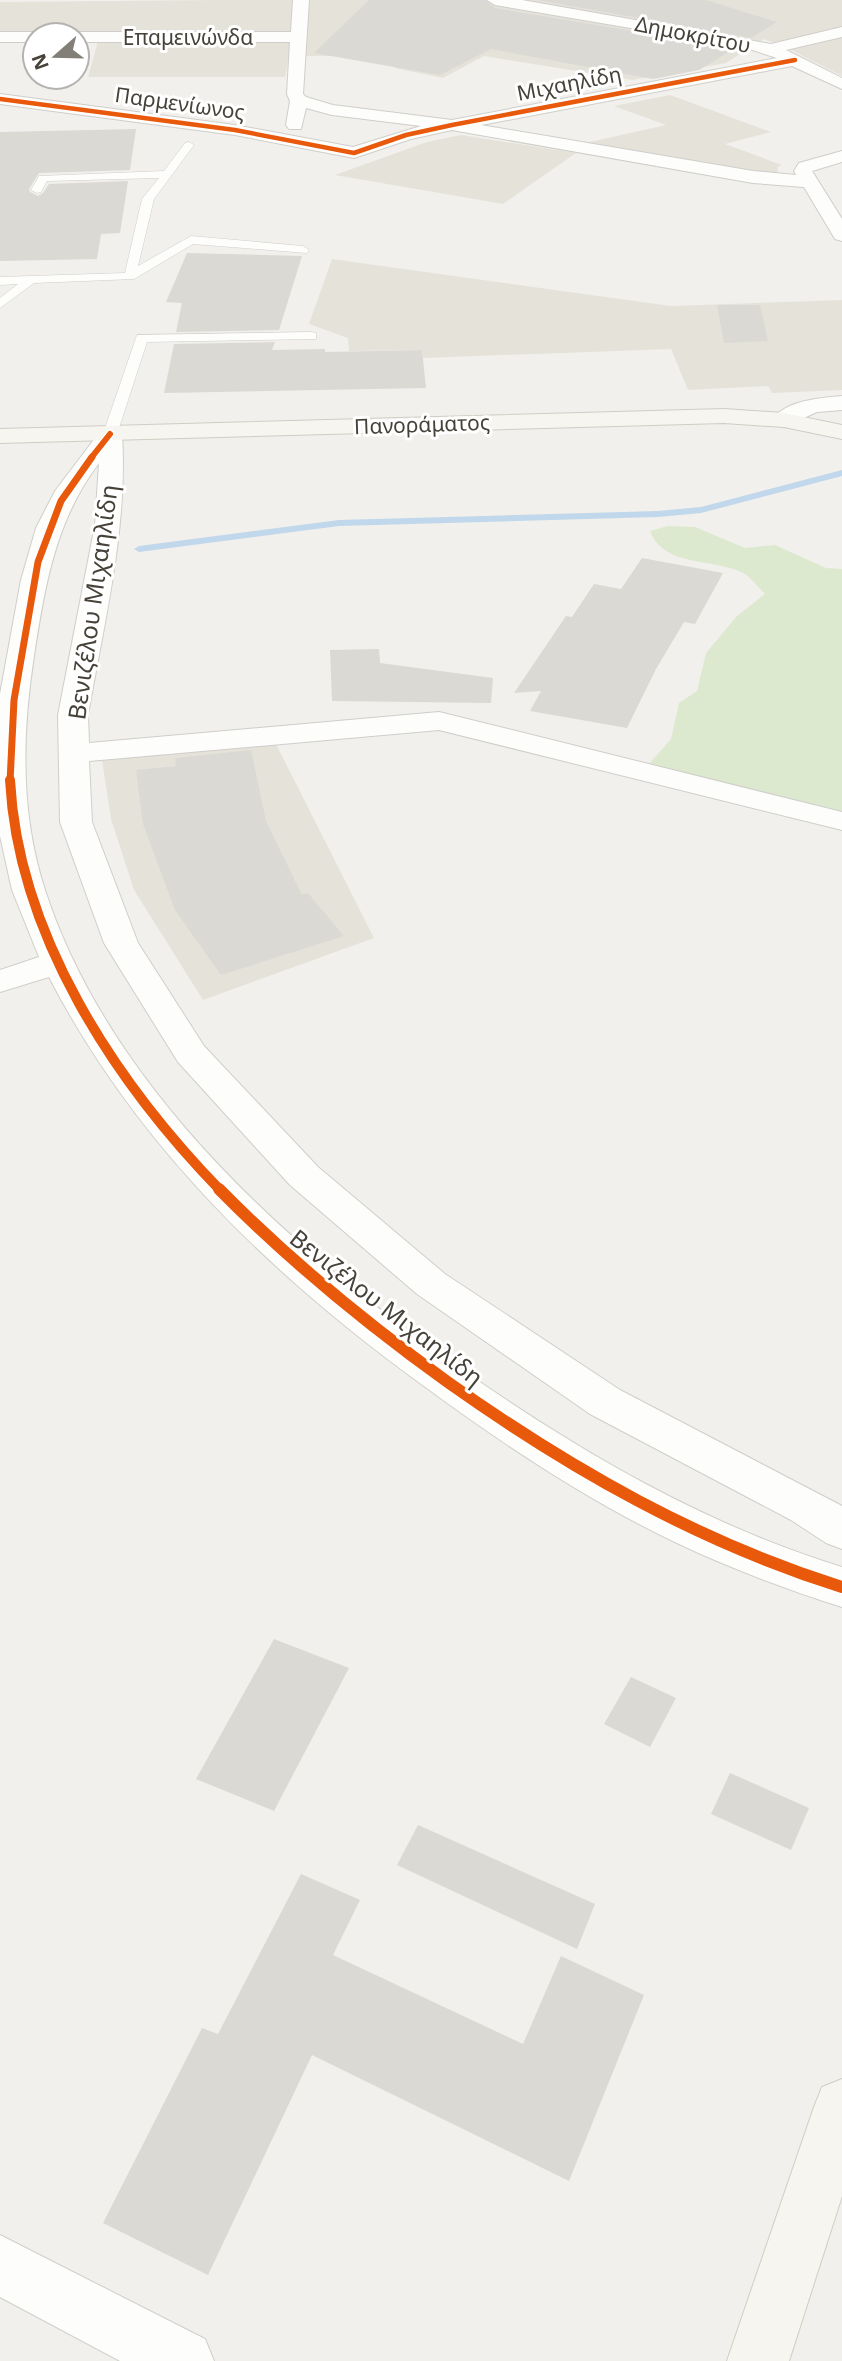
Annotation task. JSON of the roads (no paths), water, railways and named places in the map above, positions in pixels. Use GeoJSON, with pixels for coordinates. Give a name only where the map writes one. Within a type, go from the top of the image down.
{"type":"FeatureCollection","features":[{"type":"Feature","properties":{"kind":"main road","name":"Πανοράματος"},"geometry":{"type":"LineString","coordinates":[[0,436],[688,416],[749,416],[842,432]]}},
{"type":"Feature","properties":{"kind":"main road"},"geometry":{"type":"LineString","coordinates":[[758,2361],[842,2107]]}},
{"type":"Feature","properties":{"kind":"street"},"geometry":{"type":"LineString","coordinates":[[288,139],[298,120],[299,101],[295,93],[301,0]]}},
{"type":"Feature","properties":{"kind":"street","name":"Δημοκρίτου"},"geometry":{"type":"LineString","coordinates":[[495,0],[734,40],[771,49],[842,84]]}},
{"type":"Feature","properties":{"kind":"street"},"geometry":{"type":"LineString","coordinates":[[557,9],[595,0]]}},
{"type":"Feature","properties":{"kind":"street"},"geometry":{"type":"LineString","coordinates":[[771,49],[842,32]]}},
{"type":"Feature","properties":{"kind":"street"},"geometry":{"type":"LineString","coordinates":[[0,37],[21,37]]}},
{"type":"Feature","properties":{"kind":"street","name":"Επαμεινώνδα"},"geometry":{"type":"LineString","coordinates":[[91,37],[299,37]]}},
{"type":"Feature","properties":{"kind":"street","name":"Μιχαηλίδη"},"geometry":{"type":"LineString","coordinates":[[354,153],[405,135],[452,125],[795,60]]}},
{"type":"Feature","properties":{"kind":"street","name":"Παρμενίωνος"},"geometry":{"type":"LineString","coordinates":[[0,99],[216,127],[354,153]]}},
{"type":"Feature","properties":{"kind":"street"},"geometry":{"type":"LineString","coordinates":[[299,101],[332,110],[452,125],[752,177],[807,182]]}},
{"type":"Feature","properties":{"kind":"street"},"geometry":{"type":"LineString","coordinates":[[842,156],[806,167],[803,172],[842,235]]}},
{"type":"Feature","properties":{"kind":"street"},"geometry":{"type":"LineString","coordinates":[[784,420],[812,406],[842,403]]}},
{"type":"Feature","properties":{"kind":"street","name":"Βενιζέλου Μιχαηλίδη"},"geometry":{"type":"LineString","coordinates":[[110,434],[108,524],[73,715],[76,822],[121,943],[191,1054],[304,1176],[431,1284],[605,1402],[807,1507],[842,1530]]}},
{"type":"Feature","properties":{"kind":"street","name":"Βενιζέλου Μιχαηλίδη"},"geometry":{"type":"LineString","coordinates":[[110,434],[62,499],[44,541],[24,635],[10,723],[9,776],[18,853],[57,963],[134,1090],[170,1137],[266,1239],[337,1300],[420,1363],[521,1433],[638,1504],[722,1544],[806,1577],[842,1587]]}},
{"type":"Feature","properties":{"kind":"street"},"geometry":{"type":"LineString","coordinates":[[73,753],[439,721],[842,821]]}},
{"type":"Feature","properties":{"kind":"street"},"geometry":{"type":"LineString","coordinates":[[0,981],[57,963]]}},
{"type":"Feature","properties":{"kind":"street"},"geometry":{"type":"LineString","coordinates":[[0,2265],[183,2361]]}},
{"type":"Feature","properties":{"kind":"lane"},"geometry":{"type":"LineString","coordinates":[[130,276],[148,199],[189,145]]}},
{"type":"Feature","properties":{"kind":"lane"},"geometry":{"type":"LineString","coordinates":[[37,190],[43,178],[167,174]]}},
{"type":"Feature","properties":{"kind":"lane"},"geometry":{"type":"LineString","coordinates":[[0,281],[130,276],[191,240],[303,250]]}},
{"type":"Feature","properties":{"kind":"lane"},"geometry":{"type":"LineString","coordinates":[[0,304],[30,281]]}},
{"type":"Feature","properties":{"kind":"lane"},"geometry":{"type":"LineString","coordinates":[[110,434],[142,338],[310,336]]}},
{"type":"Feature","properties":{"kind":"waterway"},"geometry":{"type":"LineString","coordinates":[[139,549],[339,523],[658,514],[701,510],[842,473]]}}]}
